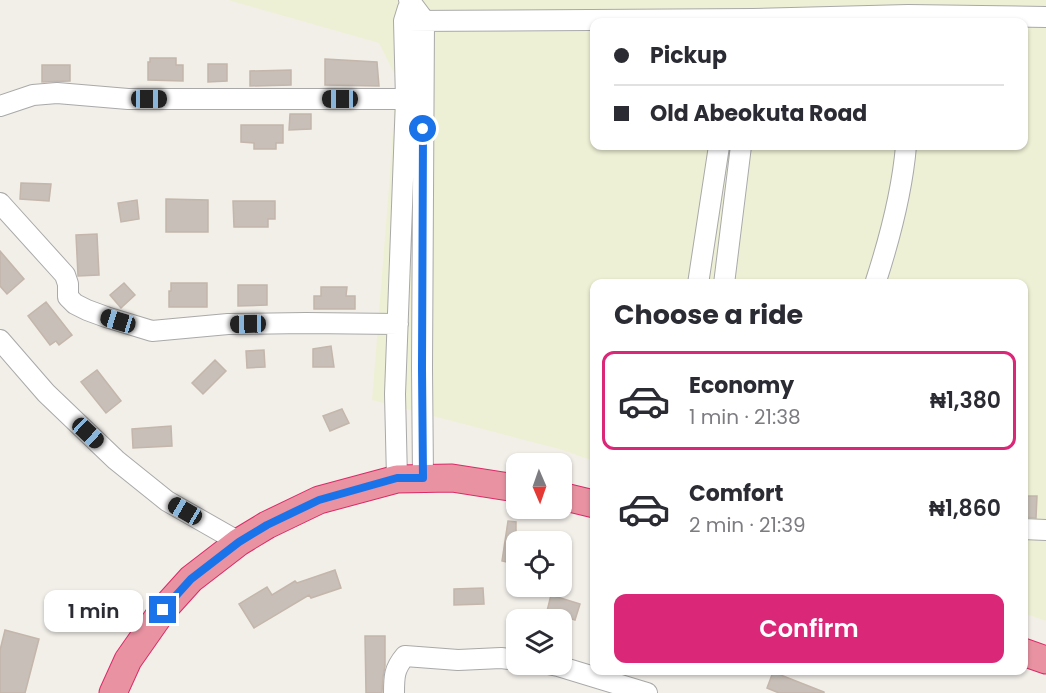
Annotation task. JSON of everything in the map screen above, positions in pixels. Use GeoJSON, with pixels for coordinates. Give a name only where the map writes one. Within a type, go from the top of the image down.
{"type":"FeatureCollection","features":[{"type":"Feature","properties":{"kind":"highway"},"geometry":{"type":"LineString","coordinates":[[113,693],[128,660],[163,610],[191,579],[239,542],[267,525],[319,500],[397,478],[452,478],[506,486]]}},
{"type":"Feature","properties":{"kind":"highway"},"geometry":{"type":"LineString","coordinates":[[572,499],[590,503]]}},
{"type":"Feature","properties":{"kind":"highway"},"geometry":{"type":"LineString","coordinates":[[1028,654],[1046,660]]}},
{"type":"Feature","properties":{"kind":"street"},"geometry":{"type":"LineString","coordinates":[[408,8],[424,20],[590,21]]}},
{"type":"Feature","properties":{"kind":"street"},"geometry":{"type":"LineString","coordinates":[[397,478],[395,394],[408,8]]}},
{"type":"Feature","properties":{"kind":"street"},"geometry":{"type":"LineString","coordinates":[[811,18],[907,13],[1046,17]]}},
{"type":"Feature","properties":{"kind":"street"},"geometry":{"type":"LineString","coordinates":[[423,478],[424,20]]}},
{"type":"Feature","properties":{"kind":"street"},"geometry":{"type":"LineString","coordinates":[[0,106],[33,95],[57,93],[128,99],[406,99]]}},
{"type":"Feature","properties":{"kind":"street"},"geometry":{"type":"LineString","coordinates":[[699,279],[718,150]]}},
{"type":"Feature","properties":{"kind":"street"},"geometry":{"type":"LineString","coordinates":[[725,279],[741,150]]}},
{"type":"Feature","properties":{"kind":"street"},"geometry":{"type":"LineString","coordinates":[[877,279],[886,251],[903,177],[906,150]]}},
{"type":"Feature","properties":{"kind":"street"},"geometry":{"type":"LineString","coordinates":[[0,203],[65,275],[68,297],[75,304],[131,325],[152,330],[239,324],[398,324]]}},
{"type":"Feature","properties":{"kind":"street"},"geometry":{"type":"LineString","coordinates":[[0,340],[46,393],[116,460],[167,501],[239,542]]}},
{"type":"Feature","properties":{"kind":"street"},"geometry":{"type":"LineString","coordinates":[[1028,529],[1046,530]]}},
{"type":"Feature","properties":{"kind":"street"},"geometry":{"type":"LineString","coordinates":[[394,693],[396,667],[405,656],[458,660],[506,659]]}},
{"type":"Feature","properties":{"kind":"street"},"geometry":{"type":"LineString","coordinates":[[572,670],[647,693]]}},
{"type":"Feature","properties":{"kind":"green space"},"geometry":{"type":"Polygon","coordinates":[[[228,0],[1046,0],[1046,621],[1028,615],[1028,279],[590,279],[590,460],[559,449],[372,400],[396,77],[379,43],[228,0]]]}},
{"type":"Feature","properties":{"kind":"building"},"geometry":{"type":"Polygon","coordinates":[[[150,58],[176,58],[176,65],[183,65],[183,81],[148,80],[150,58]]]}},
{"type":"Feature","properties":{"kind":"building"},"geometry":{"type":"Polygon","coordinates":[[[325,59],[377,62],[379,86],[325,85],[325,59]]]}},
{"type":"Feature","properties":{"kind":"building"},"geometry":{"type":"Polygon","coordinates":[[[208,64],[227,64],[227,81],[208,82],[208,64]]]}},
{"type":"Feature","properties":{"kind":"building"},"geometry":{"type":"Polygon","coordinates":[[[42,65],[70,65],[70,81],[42,82],[42,65]]]}},
{"type":"Feature","properties":{"kind":"building"},"geometry":{"type":"Polygon","coordinates":[[[291,70],[291,85],[250,86],[250,71],[291,70]]]}},
{"type":"Feature","properties":{"kind":"building"},"geometry":{"type":"Polygon","coordinates":[[[290,114],[311,114],[311,129],[289,130],[290,114]]]}},
{"type":"Feature","properties":{"kind":"building"},"geometry":{"type":"Polygon","coordinates":[[[241,125],[283,125],[283,143],[276,143],[276,149],[254,149],[254,143],[241,142],[241,125]]]}},
{"type":"Feature","properties":{"kind":"building"},"geometry":{"type":"Polygon","coordinates":[[[21,183],[51,184],[49,201],[20,199],[21,183]]]}},
{"type":"Feature","properties":{"kind":"building"},"geometry":{"type":"Polygon","coordinates":[[[166,199],[208,200],[208,232],[166,232],[166,199]]]}},
{"type":"Feature","properties":{"kind":"building"},"geometry":{"type":"Polygon","coordinates":[[[137,200],[139,219],[121,222],[118,203],[137,200]]]}},
{"type":"Feature","properties":{"kind":"building"},"geometry":{"type":"Polygon","coordinates":[[[233,201],[275,201],[275,219],[268,219],[268,227],[234,227],[233,201]]]}},
{"type":"Feature","properties":{"kind":"building"},"geometry":{"type":"Polygon","coordinates":[[[97,234],[99,275],[78,276],[76,235],[97,234]]]}},
{"type":"Feature","properties":{"kind":"building"},"geometry":{"type":"Polygon","coordinates":[[[0,251],[24,279],[7,294],[0,286],[0,251]]]}},
{"type":"Feature","properties":{"kind":"building"},"geometry":{"type":"Polygon","coordinates":[[[124,283],[135,295],[121,308],[110,295],[124,283]]]}},
{"type":"Feature","properties":{"kind":"building"},"geometry":{"type":"Polygon","coordinates":[[[171,283],[207,283],[207,307],[169,307],[171,283]]]}},
{"type":"Feature","properties":{"kind":"building"},"geometry":{"type":"Polygon","coordinates":[[[238,285],[267,285],[267,305],[238,306],[238,285]]]}},
{"type":"Feature","properties":{"kind":"building"},"geometry":{"type":"Polygon","coordinates":[[[321,287],[347,287],[346,296],[355,296],[355,309],[314,309],[314,296],[321,296],[321,287]]]}},
{"type":"Feature","properties":{"kind":"building"},"geometry":{"type":"Polygon","coordinates":[[[46,302],[72,335],[59,345],[56,341],[50,345],[28,316],[46,302]]]}},
{"type":"Feature","properties":{"kind":"building"},"geometry":{"type":"Polygon","coordinates":[[[331,346],[334,367],[313,367],[313,349],[331,346]]]}},
{"type":"Feature","properties":{"kind":"building"},"geometry":{"type":"Polygon","coordinates":[[[264,350],[265,367],[247,368],[246,351],[264,350]]]}},
{"type":"Feature","properties":{"kind":"building"},"geometry":{"type":"Polygon","coordinates":[[[215,360],[226,371],[203,394],[192,383],[215,360]]]}},
{"type":"Feature","properties":{"kind":"building"},"geometry":{"type":"Polygon","coordinates":[[[97,370],[121,401],[106,413],[81,382],[97,370]]]}},
{"type":"Feature","properties":{"kind":"building"},"geometry":{"type":"Polygon","coordinates":[[[342,409],[349,423],[330,431],[323,416],[342,409]]]}},
{"type":"Feature","properties":{"kind":"building"},"geometry":{"type":"Polygon","coordinates":[[[171,426],[172,446],[133,448],[132,429],[171,426]]]}},
{"type":"Feature","properties":{"kind":"building"},"geometry":{"type":"Polygon","coordinates":[[[1028,496],[1037,496],[1036,518],[1028,517],[1028,496]]]}},
{"type":"Feature","properties":{"kind":"building"},"geometry":{"type":"Polygon","coordinates":[[[508,521],[516,522],[516,531],[506,531],[508,521]]]}},
{"type":"Feature","properties":{"kind":"building"},"geometry":{"type":"Polygon","coordinates":[[[506,534],[506,562],[502,561],[506,534]]]}},
{"type":"Feature","properties":{"kind":"building"},"geometry":{"type":"Polygon","coordinates":[[[335,570],[341,588],[311,598],[309,595],[254,628],[239,604],[267,587],[272,595],[295,581],[297,583],[335,570]]]}},
{"type":"Feature","properties":{"kind":"building"},"geometry":{"type":"Polygon","coordinates":[[[483,588],[484,604],[454,605],[454,589],[483,588]]]}},
{"type":"Feature","properties":{"kind":"building"},"geometry":{"type":"Polygon","coordinates":[[[550,597],[580,604],[575,620],[572,619],[572,609],[548,609],[550,597]]]}},
{"type":"Feature","properties":{"kind":"building"},"geometry":{"type":"Polygon","coordinates":[[[5,630],[39,639],[25,693],[0,693],[0,650],[5,630]]]}},
{"type":"Feature","properties":{"kind":"building"},"geometry":{"type":"Polygon","coordinates":[[[365,636],[385,636],[382,693],[366,693],[365,636]]]}},
{"type":"Feature","properties":{"kind":"building"},"geometry":{"type":"Polygon","coordinates":[[[772,675],[781,675],[824,693],[779,693],[767,688],[772,675]]]}},
{"type":"Feature","properties":{"kind":"route"},"geometry":{"type":"LineString","coordinates":[[163,610],[191,579],[239,542],[267,525],[319,500],[397,478],[423,478],[423,129]]}}]}
